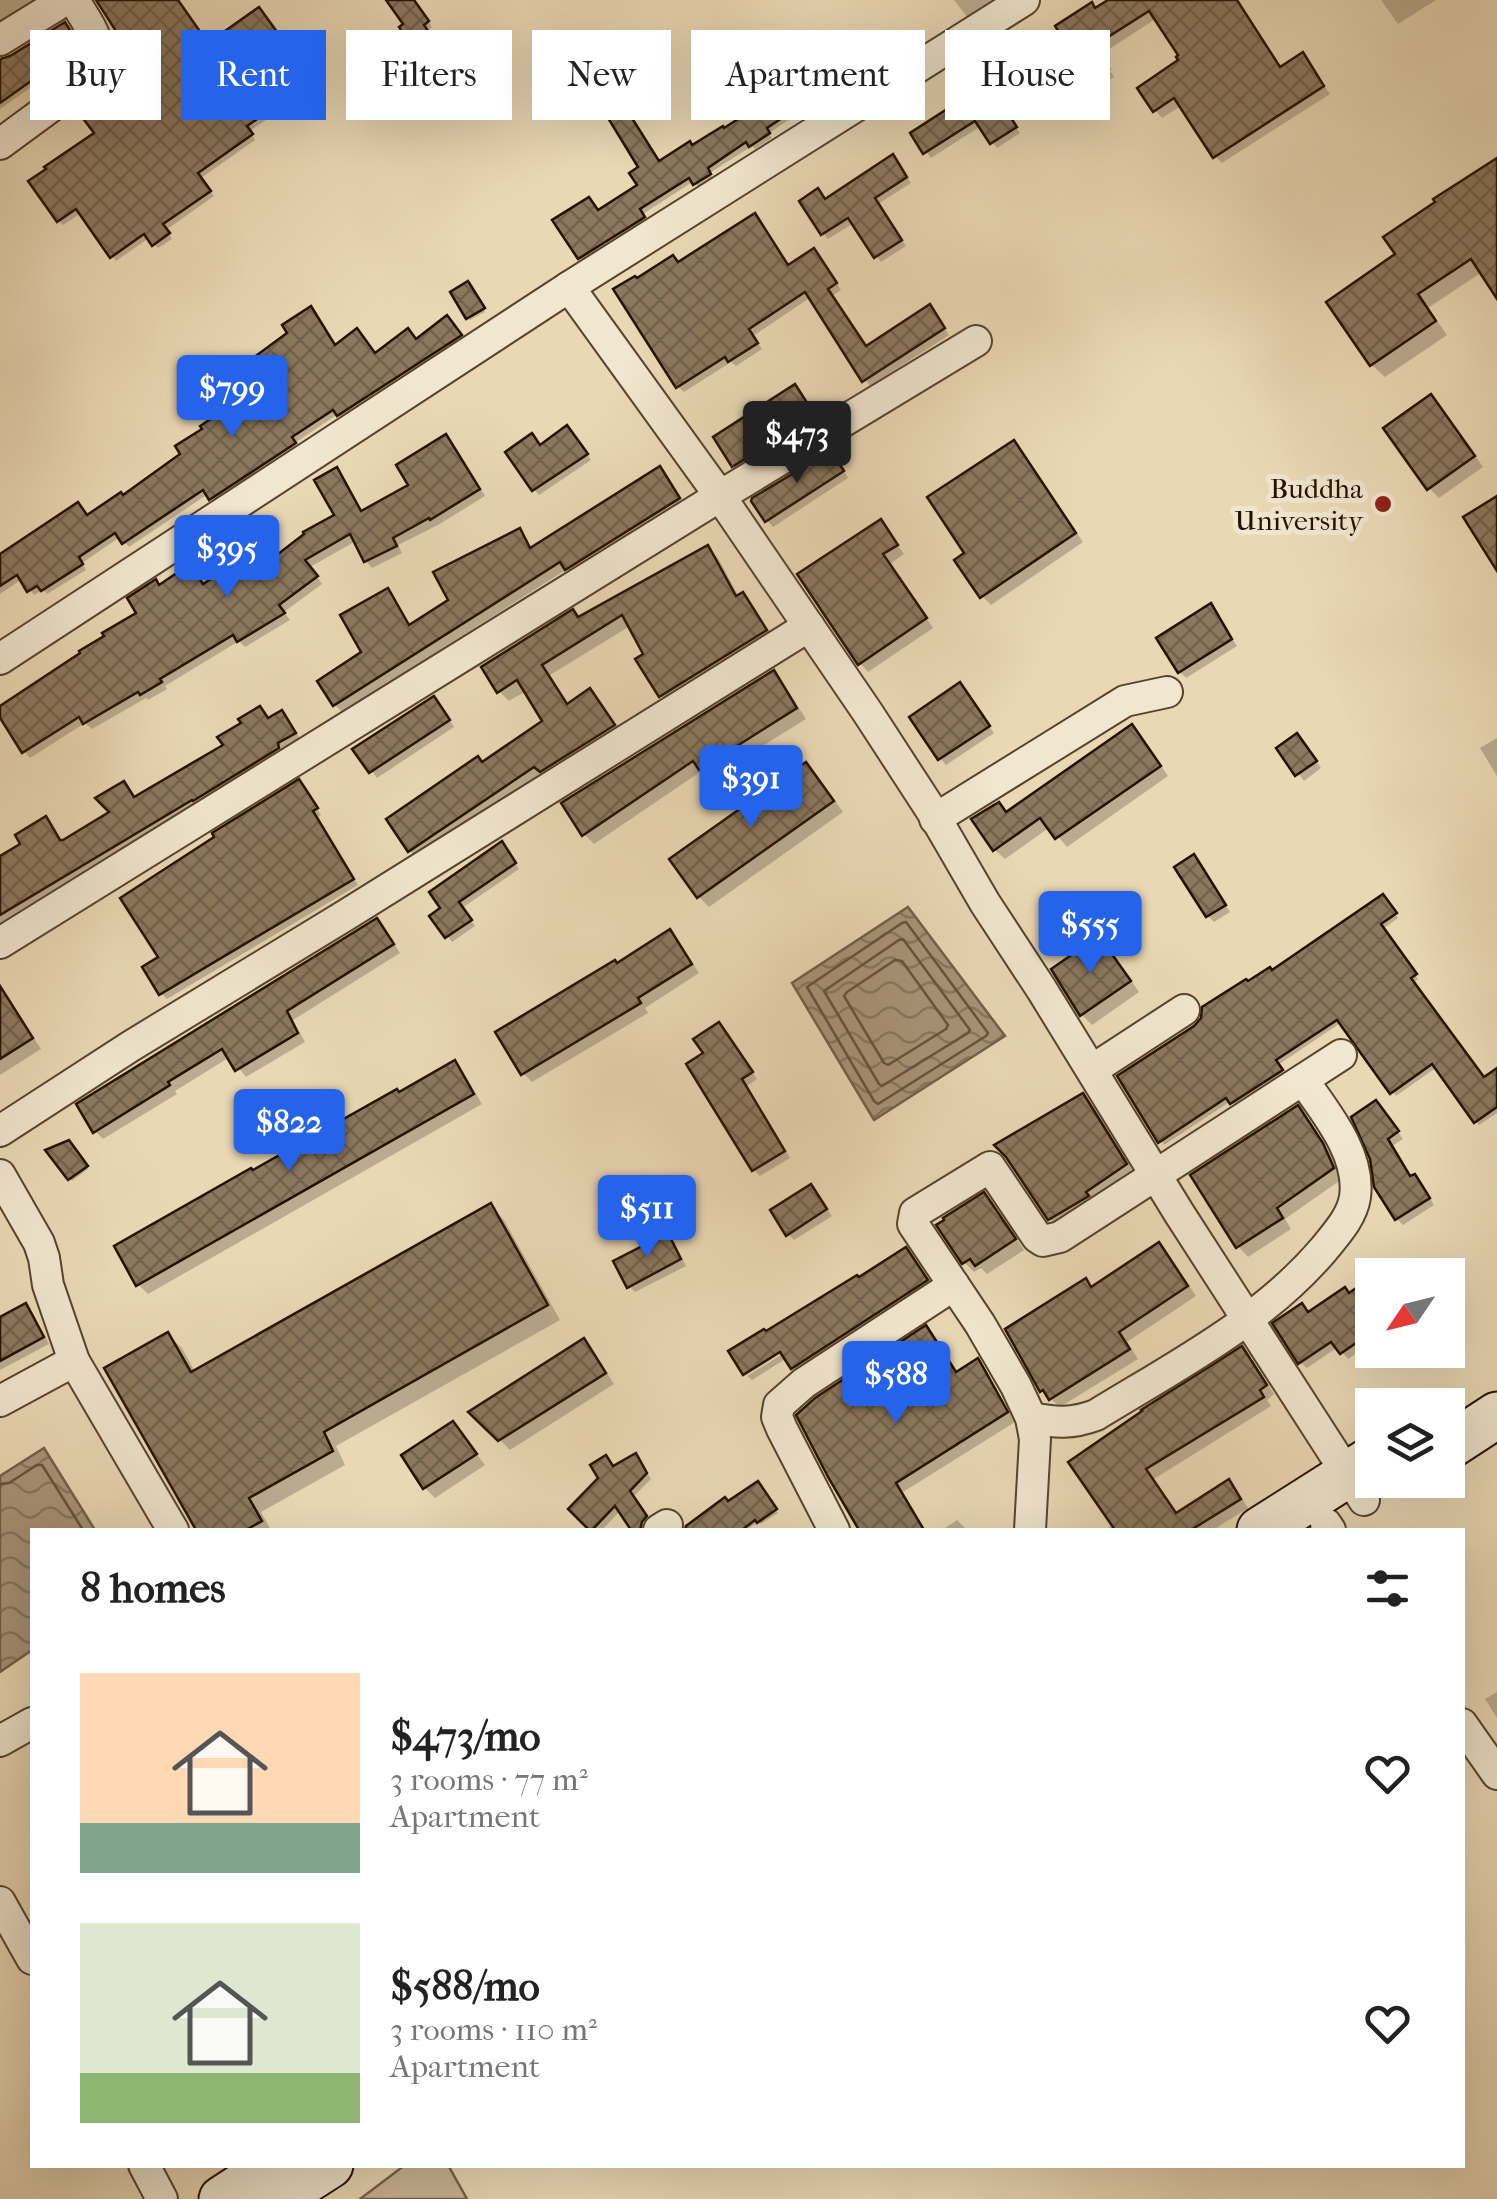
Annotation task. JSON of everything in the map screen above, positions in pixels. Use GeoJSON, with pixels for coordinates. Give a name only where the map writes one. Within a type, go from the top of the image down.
{"type":"FeatureCollection","features":[{"type":"Feature","properties":{"kind":"main road"},"geometry":{"type":"LineString","coordinates":[[1465,1400],[1497,1379]]}},
{"type":"Feature","properties":{"kind":"main road"},"geometry":{"type":"LineString","coordinates":[[1465,1435],[1497,1415]]}},
{"type":"Feature","properties":{"kind":"main road"},"geometry":{"type":"LineString","coordinates":[[1264,1528],[1355,1486]]}},
{"type":"Feature","properties":{"kind":"main road"},"geometry":{"type":"LineString","coordinates":[[1324,1528],[1355,1495]]}},
{"type":"Feature","properties":{"kind":"main road"},"geometry":{"type":"LineString","coordinates":[[222,2199],[269,2168]]}},
{"type":"Feature","properties":{"kind":"main road"},"geometry":{"type":"LineString","coordinates":[[277,2199],[325,2168]]}},
{"type":"Feature","properties":{"kind":"street"},"geometry":{"type":"LineString","coordinates":[[0,40],[65,0]]}},
{"type":"Feature","properties":{"kind":"street"},"geometry":{"type":"LineString","coordinates":[[0,144],[88,80],[97,68],[99,48],[74,0]]}},
{"type":"Feature","properties":{"kind":"street"},"geometry":{"type":"LineString","coordinates":[[0,659],[569,287],[1024,0]]}},
{"type":"Feature","properties":{"kind":"street"},"geometry":{"type":"LineString","coordinates":[[569,287],[720,496],[868,713],[1248,1321],[1355,1460]]}},
{"type":"Feature","properties":{"kind":"street"},"geometry":{"type":"LineString","coordinates":[[0,943],[976,341]]}},
{"type":"Feature","properties":{"kind":"street"},"geometry":{"type":"LineString","coordinates":[[0,1131],[809,626]]}},
{"type":"Feature","properties":{"kind":"street"},"geometry":{"type":"LineString","coordinates":[[935,818],[1125,701],[1167,692]]}},
{"type":"Feature","properties":{"kind":"street"},"geometry":{"type":"LineString","coordinates":[[1092,1070],[1184,1010]]}},
{"type":"Feature","properties":{"kind":"street"},"geometry":{"type":"LineString","coordinates":[[1030,1528],[1035,1439],[1030,1418],[989,1339],[913,1224],[914,1213],[992,1168],[1037,1238],[1042,1241],[1060,1237],[1341,1055]]}},
{"type":"Feature","properties":{"kind":"street"},"geometry":{"type":"LineString","coordinates":[[1030,1418],[1078,1422],[1096,1415],[1248,1321],[1304,1273],[1346,1220],[1355,1197],[1350,1159],[1303,1080]]}},
{"type":"Feature","properties":{"kind":"street"},"geometry":{"type":"LineString","coordinates":[[0,1175],[39,1243],[48,1285],[74,1361],[172,1528]]}},
{"type":"Feature","properties":{"kind":"street"},"geometry":{"type":"LineString","coordinates":[[833,1528],[782,1429],[777,1416],[779,1404],[804,1383],[954,1285]]}},
{"type":"Feature","properties":{"kind":"street"},"geometry":{"type":"LineString","coordinates":[[0,1401],[74,1361]]}},
{"type":"Feature","properties":{"kind":"street"},"geometry":{"type":"LineString","coordinates":[[0,1741],[30,1724]]}},
{"type":"Feature","properties":{"kind":"street"},"geometry":{"type":"LineString","coordinates":[[1465,1728],[1497,1774]]}},
{"type":"Feature","properties":{"kind":"street"},"geometry":{"type":"LineString","coordinates":[[0,1902],[30,1955]]}},
{"type":"Feature","properties":{"kind":"street"},"geometry":{"type":"LineString","coordinates":[[146,2168],[162,2199]]}},
{"type":"Feature","properties":{"kind":"shaded area"},"geometry":{"type":"Polygon","coordinates":[[[401,2168],[450,2168],[467,2199],[360,2199],[401,2168]]]}},
{"type":"Feature","properties":{"kind":"water"},"geometry":{"type":"Polygon","coordinates":[[[908,907],[1005,1036],[874,1120],[792,983],[908,907]]]}},
{"type":"Feature","properties":{"kind":"water"},"geometry":{"type":"Polygon","coordinates":[[[44,1448],[94,1528],[30,1528],[30,1651],[0,1672],[0,1476],[44,1448]]]}},
{"type":"Feature","properties":{"kind":"building"},"geometry":{"type":"Polygon","coordinates":[[[96,0],[178,0],[199,30],[181,30],[181,120],[256,120],[247,126],[253,134],[198,173],[211,191],[163,224],[170,233],[152,246],[144,234],[110,258],[76,209],[57,222],[28,181],[94,133],[84,120],[161,120],[161,30],[115,30],[96,0]]]}},
{"type":"Feature","properties":{"kind":"building"},"geometry":{"type":"Polygon","coordinates":[[[386,0],[414,0],[429,21],[424,25],[427,30],[401,30],[403,24],[386,0]]]}},
{"type":"Feature","properties":{"kind":"building"},"geometry":{"type":"Polygon","coordinates":[[[1108,0],[1237,0],[1280,67],[1303,52],[1324,86],[1213,158],[1174,98],[1153,112],[1137,88],[1178,60],[1149,11],[1110,36],[1110,30],[1057,30],[1055,26],[1092,2],[1095,8],[1108,0]]]}},
{"type":"Feature","properties":{"kind":"building"},"geometry":{"type":"Polygon","coordinates":[[[259,7],[276,30],[226,30],[259,7]]]}},
{"type":"Feature","properties":{"kind":"building"},"geometry":{"type":"Polygon","coordinates":[[[65,22],[70,30],[52,30],[65,22]]]}},
{"type":"Feature","properties":{"kind":"building"},"geometry":{"type":"Polygon","coordinates":[[[30,44],[30,82],[0,103],[0,59],[30,44]]]}},
{"type":"Feature","properties":{"kind":"building"},"geometry":{"type":"Polygon","coordinates":[[[945,110],[945,120],[1012,120],[1017,127],[990,144],[975,121],[923,154],[910,133],[945,110]]]}},
{"type":"Feature","properties":{"kind":"building"},"geometry":{"type":"Polygon","coordinates":[[[609,120],[633,120],[659,161],[690,141],[692,145],[737,120],[779,120],[767,128],[770,133],[749,147],[746,142],[708,168],[711,174],[693,185],[689,178],[640,209],[645,217],[578,259],[552,220],[589,197],[598,210],[637,185],[629,173],[638,167],[609,120]]]}},
{"type":"Feature","properties":{"kind":"building"},"geometry":{"type":"Polygon","coordinates":[[[893,154],[907,177],[875,198],[902,240],[874,258],[848,218],[821,235],[799,201],[818,188],[825,199],[893,154]]]}},
{"type":"Feature","properties":{"kind":"building"},"geometry":{"type":"Polygon","coordinates":[[[1497,158],[1497,299],[1471,259],[1418,294],[1436,321],[1370,366],[1326,302],[1395,254],[1383,237],[1497,158]]]}},
{"type":"Feature","properties":{"kind":"building"},"geometry":{"type":"Polygon","coordinates":[[[755,213],[788,265],[814,248],[837,283],[828,289],[866,346],[930,304],[945,328],[862,382],[805,292],[749,329],[758,343],[728,362],[725,357],[676,388],[613,289],[673,255],[678,262],[755,213]]]}},
{"type":"Feature","properties":{"kind":"building"},"geometry":{"type":"Polygon","coordinates":[[[468,281],[485,308],[466,319],[450,292],[468,281]]]}},
{"type":"Feature","properties":{"kind":"building"},"geometry":{"type":"Polygon","coordinates":[[[311,306],[335,345],[357,328],[375,353],[408,328],[416,339],[447,315],[462,335],[337,416],[333,410],[292,437],[296,443],[209,500],[203,490],[122,544],[115,533],[79,557],[83,564],[41,591],[37,586],[27,592],[17,575],[0,586],[0,554],[78,502],[87,515],[121,492],[123,495],[180,454],[175,446],[202,429],[200,426],[223,411],[230,420],[273,391],[253,358],[287,333],[282,325],[311,306]]]}},
{"type":"Feature","properties":{"kind":"building"},"geometry":{"type":"Polygon","coordinates":[[[795,384],[813,412],[807,415],[810,419],[732,467],[713,437],[795,384]]]}},
{"type":"Feature","properties":{"kind":"building"},"geometry":{"type":"Polygon","coordinates":[[[1431,394],[1475,456],[1427,490],[1383,428],[1431,394]]]}},
{"type":"Feature","properties":{"kind":"building"},"geometry":{"type":"Polygon","coordinates":[[[567,425],[588,454],[532,491],[505,452],[532,433],[540,445],[567,425]]]}},
{"type":"Feature","properties":{"kind":"building"},"geometry":{"type":"Polygon","coordinates":[[[446,434],[480,489],[393,538],[397,546],[364,562],[350,534],[305,560],[318,576],[279,605],[285,613],[237,642],[233,635],[140,695],[138,692],[83,724],[79,717],[22,753],[0,718],[0,706],[136,613],[127,598],[156,579],[159,585],[190,564],[203,584],[217,575],[224,587],[251,567],[255,572],[303,532],[334,515],[314,480],[337,467],[361,511],[408,485],[396,465],[446,434]]]}},
{"type":"Feature","properties":{"kind":"building"},"geometry":{"type":"Polygon","coordinates":[[[1014,440],[1076,533],[980,598],[954,560],[964,553],[927,497],[1014,440]]]}},
{"type":"Feature","properties":{"kind":"building"},"geometry":{"type":"Polygon","coordinates":[[[831,451],[844,471],[765,522],[752,498],[831,451]]]}},
{"type":"Feature","properties":{"kind":"building"},"geometry":{"type":"Polygon","coordinates":[[[660,466],[680,498],[565,570],[560,562],[333,706],[317,681],[361,652],[340,615],[388,588],[409,625],[448,600],[433,572],[520,528],[530,548],[660,466]]]}},
{"type":"Feature","properties":{"kind":"building"},"geometry":{"type":"Polygon","coordinates":[[[1497,496],[1497,571],[1463,517],[1497,496]]]}},
{"type":"Feature","properties":{"kind":"building"},"geometry":{"type":"Polygon","coordinates":[[[881,519],[898,545],[883,554],[927,618],[858,665],[797,574],[881,519]]]}},
{"type":"Feature","properties":{"kind":"building"},"geometry":{"type":"Polygon","coordinates":[[[708,545],[736,596],[743,592],[767,630],[659,697],[635,659],[643,654],[622,615],[542,665],[567,704],[590,688],[615,725],[540,772],[534,767],[408,852],[386,819],[478,756],[482,762],[542,721],[517,680],[497,693],[481,667],[573,609],[578,617],[708,545]]]}},
{"type":"Feature","properties":{"kind":"building"},"geometry":{"type":"Polygon","coordinates":[[[1211,603],[1232,639],[1178,673],[1156,638],[1211,603]]]}},
{"type":"Feature","properties":{"kind":"building"},"geometry":{"type":"Polygon","coordinates":[[[774,670],[797,708],[699,770],[693,761],[582,836],[561,803],[774,670]]]}},
{"type":"Feature","properties":{"kind":"building"},"geometry":{"type":"Polygon","coordinates":[[[960,682],[990,726],[938,760],[909,717],[960,682]]]}},
{"type":"Feature","properties":{"kind":"building"},"geometry":{"type":"Polygon","coordinates":[[[434,696],[450,720],[369,773],[352,749],[434,696]]]}},
{"type":"Feature","properties":{"kind":"building"},"geometry":{"type":"Polygon","coordinates":[[[260,706],[268,718],[282,710],[296,733],[278,743],[279,748],[193,801],[0,915],[0,856],[20,844],[15,835],[46,816],[63,840],[109,812],[95,798],[124,781],[134,797],[223,745],[217,737],[260,706]]]}},
{"type":"Feature","properties":{"kind":"building"},"geometry":{"type":"Polygon","coordinates":[[[1132,724],[1161,766],[1055,839],[1040,818],[993,851],[971,819],[999,802],[1006,812],[1132,724]]]}},
{"type":"Feature","properties":{"kind":"building"},"geometry":{"type":"Polygon","coordinates":[[[1297,733],[1317,761],[1295,776],[1276,748],[1297,733]]]}},
{"type":"Feature","properties":{"kind":"building"},"geometry":{"type":"Polygon","coordinates":[[[806,762],[834,801],[697,898],[669,859],[806,762]]]}},
{"type":"Feature","properties":{"kind":"building"},"geometry":{"type":"Polygon","coordinates":[[[299,779],[318,808],[313,811],[354,879],[159,995],[142,967],[158,957],[120,898],[214,837],[212,833],[299,779]]]}},
{"type":"Feature","properties":{"kind":"building"},"geometry":{"type":"Polygon","coordinates":[[[502,841],[516,863],[459,902],[472,920],[445,938],[429,916],[440,908],[429,892],[502,841]]]}},
{"type":"Feature","properties":{"kind":"building"},"geometry":{"type":"Polygon","coordinates":[[[1194,854],[1226,905],[1206,917],[1174,867],[1194,854]]]}},
{"type":"Feature","properties":{"kind":"building"},"geometry":{"type":"Polygon","coordinates":[[[1383,894],[1397,913],[1381,924],[1417,974],[1411,978],[1484,1077],[1497,1068],[1497,1107],[1474,1123],[1432,1064],[1390,1094],[1337,1020],[1276,1060],[1283,1070],[1230,1104],[1226,1098],[1158,1143],[1117,1076],[1194,1026],[1201,1018],[1202,1007],[1246,979],[1270,967],[1272,970],[1383,894]]]}},
{"type":"Feature","properties":{"kind":"building"},"geometry":{"type":"Polygon","coordinates":[[[377,918],[394,944],[287,1011],[298,1033],[235,1071],[222,1049],[93,1133],[76,1104],[377,918]]]}},
{"type":"Feature","properties":{"kind":"building"},"geometry":{"type":"Polygon","coordinates":[[[670,929],[692,964],[638,998],[641,1003],[521,1075],[495,1032],[670,929]]]}},
{"type":"Feature","properties":{"kind":"building"},"geometry":{"type":"Polygon","coordinates":[[[1099,936],[1131,981],[1080,1016],[1051,969],[1099,936]]]}},
{"type":"Feature","properties":{"kind":"building"},"geometry":{"type":"Polygon","coordinates":[[[0,986],[33,1038],[0,1059],[0,986]]]}},
{"type":"Feature","properties":{"kind":"building"},"geometry":{"type":"Polygon","coordinates":[[[719,1022],[753,1072],[742,1079],[785,1151],[752,1171],[686,1064],[703,1053],[693,1039],[719,1022]]]}},
{"type":"Feature","properties":{"kind":"building"},"geometry":{"type":"Polygon","coordinates":[[[455,1060],[474,1094],[136,1286],[114,1246],[455,1060]]]}},
{"type":"Feature","properties":{"kind":"building"},"geometry":{"type":"Polygon","coordinates":[[[1083,1093],[1127,1164],[1086,1192],[1089,1196],[1048,1220],[994,1145],[1083,1093]]]}},
{"type":"Feature","properties":{"kind":"building"},"geometry":{"type":"Polygon","coordinates":[[[1376,1100],[1399,1131],[1388,1139],[1410,1176],[1415,1174],[1430,1198],[1395,1220],[1374,1187],[1370,1159],[1351,1117],[1376,1100]]]}},
{"type":"Feature","properties":{"kind":"building"},"geometry":{"type":"Polygon","coordinates":[[[1298,1105],[1334,1168],[1277,1208],[1283,1218],[1236,1248],[1190,1175],[1298,1105]]]}},
{"type":"Feature","properties":{"kind":"building"},"geometry":{"type":"Polygon","coordinates":[[[69,1140],[88,1166],[68,1180],[45,1150],[69,1140]]]}},
{"type":"Feature","properties":{"kind":"building"},"geometry":{"type":"Polygon","coordinates":[[[811,1184],[827,1209],[786,1236],[770,1210],[811,1184]]]}},
{"type":"Feature","properties":{"kind":"building"},"geometry":{"type":"Polygon","coordinates":[[[984,1192],[1016,1239],[975,1266],[970,1259],[962,1264],[936,1225],[984,1192]]]}},
{"type":"Feature","properties":{"kind":"building"},"geometry":{"type":"Polygon","coordinates":[[[491,1203],[548,1305],[324,1432],[333,1451],[249,1498],[262,1521],[250,1528],[195,1528],[104,1368],[168,1332],[191,1372],[491,1203]]]}},
{"type":"Feature","properties":{"kind":"building"},"geometry":{"type":"Polygon","coordinates":[[[668,1233],[681,1259],[627,1288],[613,1261],[668,1233]]]}},
{"type":"Feature","properties":{"kind":"building"},"geometry":{"type":"Polygon","coordinates":[[[1159,1242],[1188,1286],[1119,1332],[1130,1349],[1049,1400],[1043,1390],[1040,1392],[1005,1329],[1086,1278],[1091,1287],[1159,1242]]]}},
{"type":"Feature","properties":{"kind":"building"},"geometry":{"type":"Polygon","coordinates":[[[906,1247],[928,1280],[791,1369],[780,1352],[743,1375],[728,1351],[906,1247]]]}},
{"type":"Feature","properties":{"kind":"building"},"geometry":{"type":"Polygon","coordinates":[[[1345,1287],[1349,1293],[1355,1289],[1355,1344],[1340,1354],[1331,1342],[1298,1364],[1272,1323],[1302,1303],[1308,1312],[1345,1287]]]}},
{"type":"Feature","properties":{"kind":"building"},"geometry":{"type":"Polygon","coordinates":[[[26,1303],[44,1337],[0,1361],[0,1317],[26,1303]]]}},
{"type":"Feature","properties":{"kind":"building"},"geometry":{"type":"Polygon","coordinates":[[[926,1325],[956,1372],[978,1358],[1008,1412],[896,1483],[923,1528],[858,1528],[796,1415],[815,1398],[926,1325]]]}},
{"type":"Feature","properties":{"kind":"building"},"geometry":{"type":"Polygon","coordinates":[[[584,1338],[606,1373],[498,1441],[468,1412],[584,1338]]]}},
{"type":"Feature","properties":{"kind":"building"},"geometry":{"type":"Polygon","coordinates":[[[1242,1346],[1267,1385],[1260,1390],[1264,1397],[1146,1469],[1176,1513],[1229,1479],[1241,1499],[1194,1528],[1114,1528],[1068,1462],[1242,1346]]]}},
{"type":"Feature","properties":{"kind":"building"},"geometry":{"type":"Polygon","coordinates":[[[453,1421],[477,1454],[423,1489],[401,1455],[453,1421]]]}},
{"type":"Feature","properties":{"kind":"building"},"geometry":{"type":"Polygon","coordinates":[[[636,1453],[647,1473],[630,1491],[647,1516],[640,1528],[630,1528],[615,1506],[594,1528],[587,1528],[568,1509],[598,1478],[590,1465],[606,1455],[613,1466],[636,1453]]]}},
{"type":"Feature","properties":{"kind":"building"},"geometry":{"type":"Polygon","coordinates":[[[758,1481],[777,1509],[745,1528],[686,1528],[725,1497],[728,1501],[758,1481]]]}},
{"type":"Feature","properties":{"kind":"place","name":"Buddha University"},"geometry":{"type":"Point","coordinates":[1383,504]}}]}
